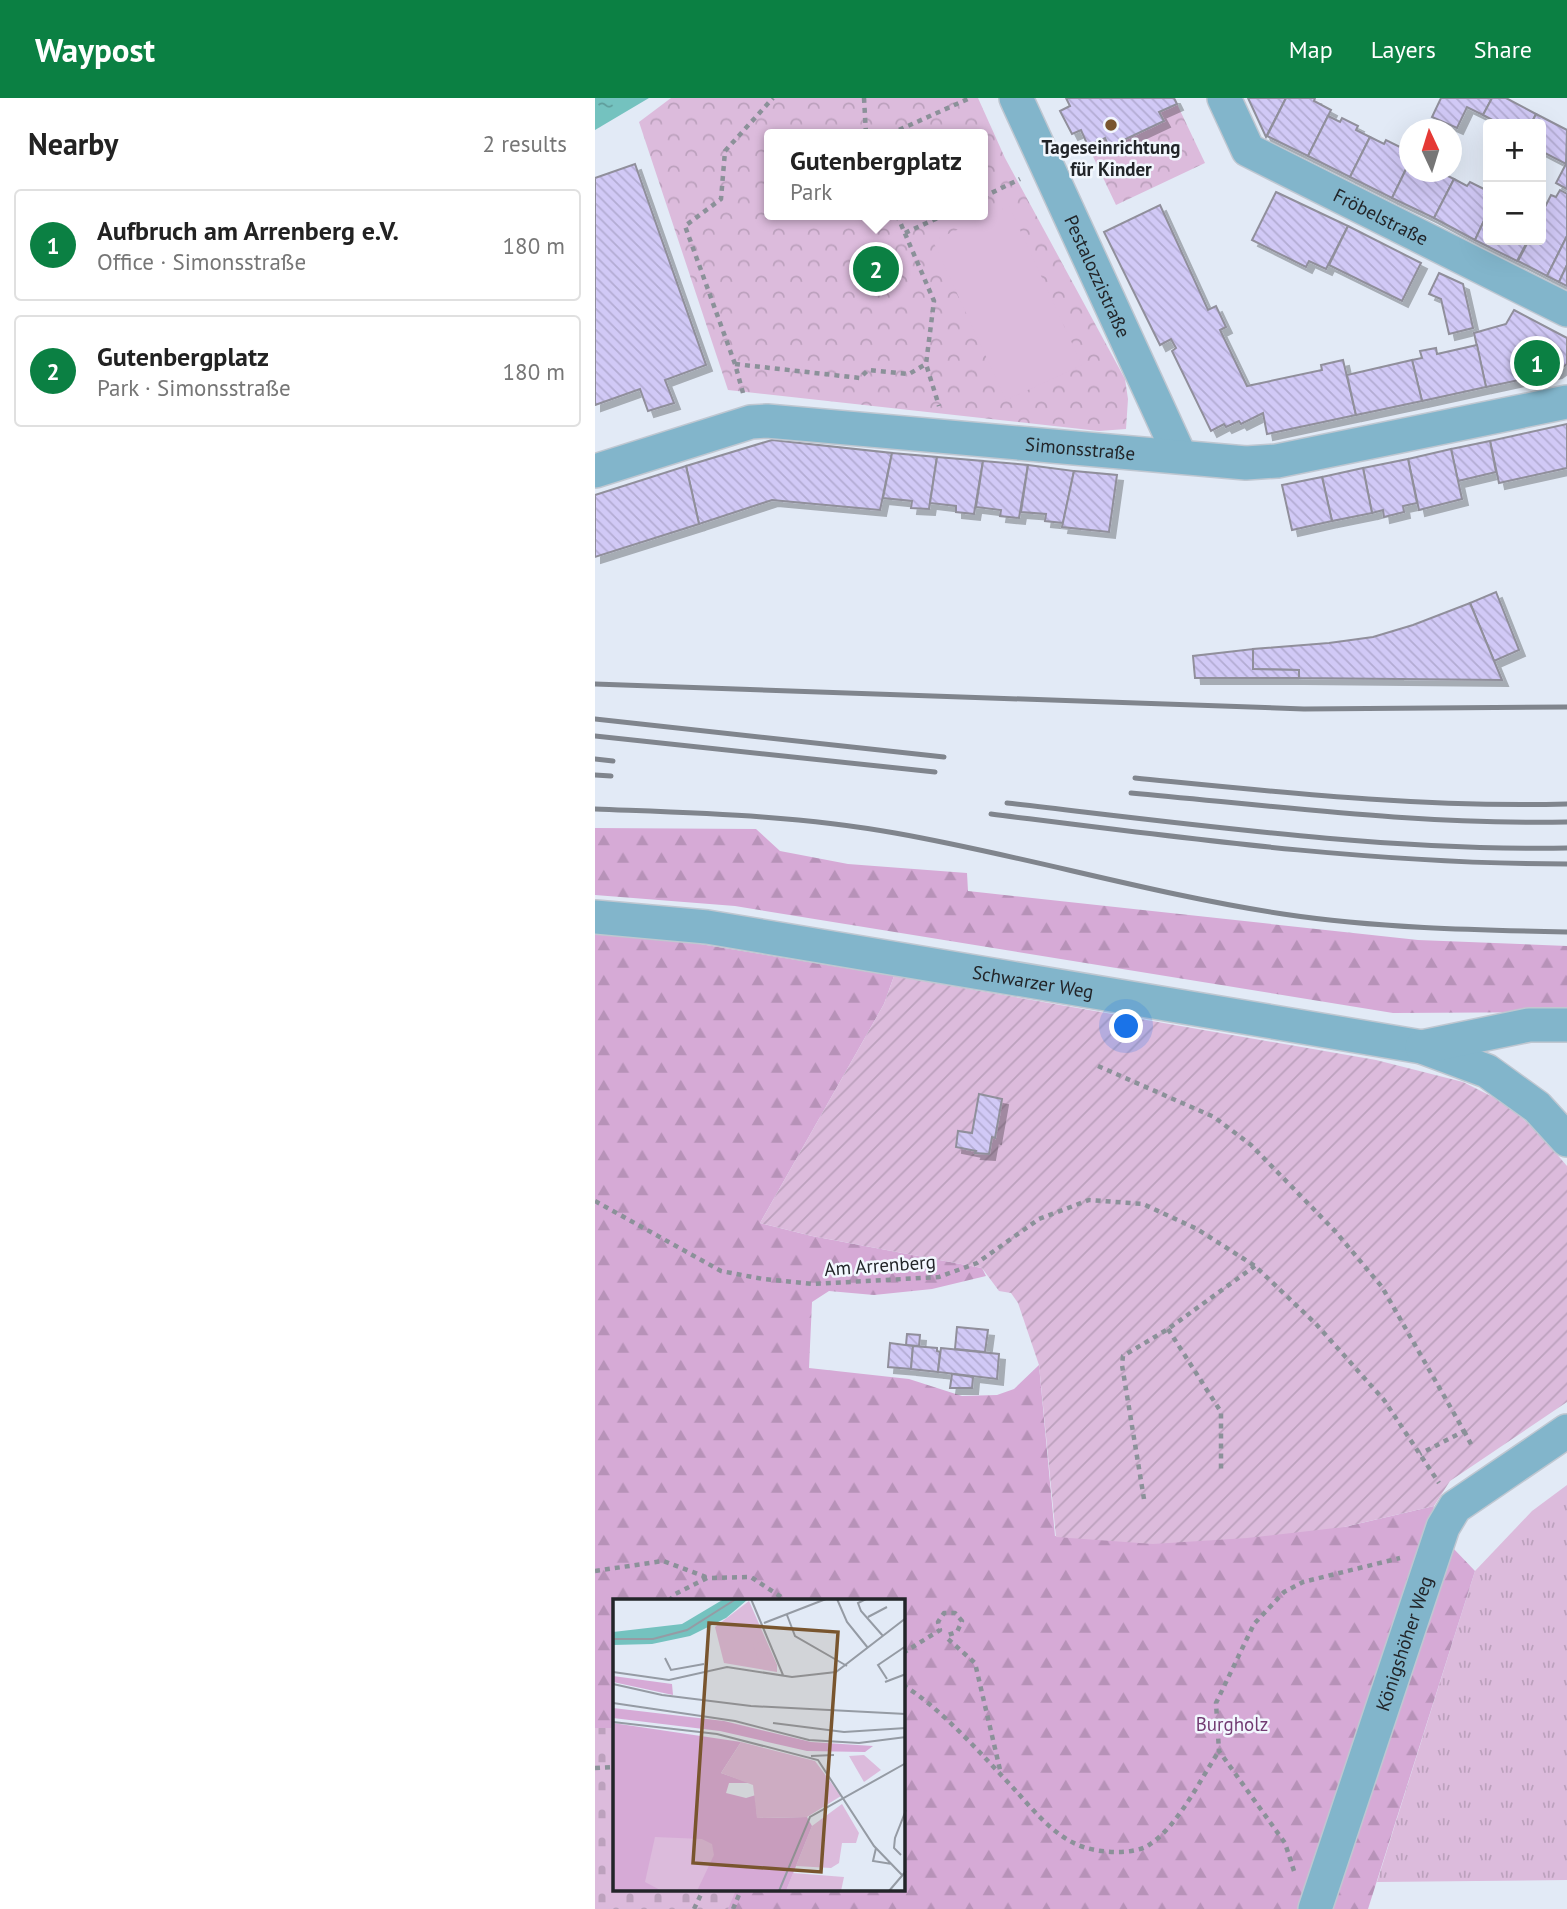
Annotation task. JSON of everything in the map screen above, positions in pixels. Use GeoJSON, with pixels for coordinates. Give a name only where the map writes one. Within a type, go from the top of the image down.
{"type":"FeatureCollection","features":[{"type":"Feature","properties":{"kind":"street","name":"Pestalozzistraße"},"geometry":{"type":"LineString","coordinates":[[1016,98],[1179,456]]}},
{"type":"Feature","properties":{"kind":"street","name":"Fröbelstraße"},"geometry":{"type":"LineString","coordinates":[[1224,98],[1248,150],[1567,310]]}},
{"type":"Feature","properties":{"kind":"street","name":"Simonsstraße"},"geometry":{"type":"LineString","coordinates":[[595,471],[751,422],[767,421],[1246,463],[1277,461],[1567,401]]}},
{"type":"Feature","properties":{"kind":"street","name":"Schwarzer Weg"},"geometry":{"type":"LineString","coordinates":[[595,917],[707,927],[1422,1047],[1487,1071],[1537,1107],[1567,1140]]}},
{"type":"Feature","properties":{"kind":"street"},"geometry":{"type":"LineString","coordinates":[[1422,1047],[1529,1026],[1567,1025]]}},
{"type":"Feature","properties":{"kind":"street","name":"Königshöher Weg"},"geometry":{"type":"LineString","coordinates":[[1315,1908],[1443,1527],[1455,1507],[1567,1431]]}},
{"type":"Feature","properties":{"kind":"path"},"geometry":{"type":"LineString","coordinates":[[751,422],[735,364],[685,226],[721,199],[725,150],[773,98]]}},
{"type":"Feature","properties":{"kind":"path"},"geometry":{"type":"LineString","coordinates":[[865,98],[866,129]]}},
{"type":"Feature","properties":{"kind":"path"},"geometry":{"type":"LineString","coordinates":[[901,129],[970,98]]}},
{"type":"Feature","properties":{"kind":"path"},"geometry":{"type":"LineString","coordinates":[[988,195],[1047,167]]}},
{"type":"Feature","properties":{"kind":"path"},"geometry":{"type":"LineString","coordinates":[[899,220],[934,302],[926,363],[948,436]]}},
{"type":"Feature","properties":{"kind":"path"},"geometry":{"type":"LineString","coordinates":[[905,233],[933,220]]}},
{"type":"Feature","properties":{"kind":"path"},"geometry":{"type":"LineString","coordinates":[[735,364],[860,378],[869,370],[909,374],[926,363]]}},
{"type":"Feature","properties":{"kind":"path"},"geometry":{"type":"LineString","coordinates":[[1098,1066],[1214,1117],[1251,1145],[1335,1231],[1382,1287],[1472,1446]]}},
{"type":"Feature","properties":{"kind":"path","name":"Am Arrenberg"},"geometry":{"type":"LineString","coordinates":[[595,1201],[720,1271],[813,1284],[939,1277],[978,1263],[1039,1219],[1089,1200],[1143,1204],[1197,1229],[1255,1266],[1316,1324],[1384,1400],[1455,1507]]}},
{"type":"Feature","properties":{"kind":"path"},"geometry":{"type":"LineString","coordinates":[[1144,1499],[1122,1365],[1123,1356],[1168,1329],[1255,1266]]}},
{"type":"Feature","properties":{"kind":"path"},"geometry":{"type":"LineString","coordinates":[[1168,1329],[1221,1412],[1221,1472]]}},
{"type":"Feature","properties":{"kind":"path"},"geometry":{"type":"LineString","coordinates":[[1420,1454],[1464,1431]]}},
{"type":"Feature","properties":{"kind":"path"},"geometry":{"type":"LineString","coordinates":[[1315,1908],[1302,1893],[1285,1843],[1219,1751],[1216,1703],[1254,1624],[1284,1592],[1303,1582],[1434,1550]]}},
{"type":"Feature","properties":{"kind":"path"},"geometry":{"type":"LineString","coordinates":[[595,1571],[663,1561],[707,1578],[751,1577],[784,1599]]}},
{"type":"Feature","properties":{"kind":"path"},"geometry":{"type":"LineString","coordinates":[[671,1599],[675,1594],[707,1578]]}},
{"type":"Feature","properties":{"kind":"path"},"geometry":{"type":"LineString","coordinates":[[905,1652],[940,1630],[937,1622],[944,1613],[955,1613],[962,1621],[957,1632],[948,1635],[948,1639],[975,1663],[1001,1775]]}},
{"type":"Feature","properties":{"kind":"path"},"geometry":{"type":"LineString","coordinates":[[905,1686],[916,1692],[1044,1821],[1076,1844],[1113,1853],[1147,1847],[1166,1830],[1219,1751]]}},
{"type":"Feature","properties":{"kind":"path"},"geometry":{"type":"LineString","coordinates":[[595,1768],[613,1767]]}},
{"type":"Feature","properties":{"kind":"path"},"geometry":{"type":"LineString","coordinates":[[694,1909],[702,1892]]}},
{"type":"Feature","properties":{"kind":"path"},"geometry":{"type":"LineString","coordinates":[[733,1909],[740,1892]]}},
{"type":"Feature","properties":{"kind":"green space"},"geometry":{"type":"Polygon","coordinates":[[[671,98],[978,98],[1005,158],[1125,379],[1128,399],[1126,429],[1099,431],[728,390],[639,122],[671,98]]]}},
{"type":"Feature","properties":{"kind":"green space"},"geometry":{"type":"Polygon","coordinates":[[[1177,104],[1205,163],[1116,205],[1088,146],[1164,120],[1159,112],[1177,104]]]}},
{"type":"Feature","properties":{"kind":"green space"},"geometry":{"type":"Polygon","coordinates":[[[1009,206],[1082,365],[1006,400],[933,241],[979,220],[988,220],[988,216],[1009,206]]]}},
{"type":"Feature","properties":{"kind":"green space"},"geometry":{"type":"Polygon","coordinates":[[[595,828],[756,829],[780,851],[848,864],[967,873],[968,891],[1418,940],[1567,946],[1567,1012],[1393,1013],[735,906],[595,895],[595,828]]]}},
{"type":"Feature","properties":{"kind":"green space","name":"Burgholz"},"geometry":{"type":"Polygon","coordinates":[[[595,932],[664,938],[894,976],[884,1004],[760,1223],[812,1236],[982,1268],[986,1276],[932,1289],[874,1295],[829,1291],[812,1302],[809,1368],[909,1379],[962,1396],[997,1395],[1014,1389],[1039,1365],[1055,1536],[1344,1527],[1434,1506],[1430,1524],[1475,1571],[1368,1909],[595,1909],[595,932]]]}},
{"type":"Feature","properties":{"kind":"green space"},"geometry":{"type":"Polygon","coordinates":[[[894,976],[1376,1060],[1463,1082],[1503,1102],[1536,1130],[1567,1166],[1567,1402],[1450,1481],[1434,1506],[1344,1527],[1247,1538],[1153,1544],[1056,1537],[1039,1365],[1018,1303],[1011,1293],[999,1291],[982,1268],[812,1236],[760,1223],[884,1004],[894,976]]]}},
{"type":"Feature","properties":{"kind":"green space"},"geometry":{"type":"Polygon","coordinates":[[[1567,1485],[1567,1880],[1377,1882],[1475,1571],[1532,1511],[1567,1485]]]}},
{"type":"Feature","properties":{"kind":"green space"},"geometry":{"type":"Polygon","coordinates":[[[595,1728],[613,1728],[613,1892],[735,1892],[728,1909],[595,1909],[595,1728]]]}},
{"type":"Feature","properties":{"kind":"water"},"geometry":{"type":"Polygon","coordinates":[[[595,98],[649,98],[595,130],[595,98]]]}},
{"type":"Feature","properties":{"kind":"building","name":"Tageseinrichtung für Kinder"},"geometry":{"type":"Polygon","coordinates":[[[1066,98],[1174,98],[1177,104],[1159,112],[1164,121],[1109,147],[1105,138],[1088,146],[1081,130],[1072,134],[1060,111],[1070,106],[1066,98]]]}},
{"type":"Feature","properties":{"kind":"building"},"geometry":{"type":"Polygon","coordinates":[[[1248,98],[1286,98],[1266,137],[1248,98]]]}},
{"type":"Feature","properties":{"kind":"building"},"geometry":{"type":"Polygon","coordinates":[[[1286,98],[1315,98],[1314,101],[1331,110],[1308,156],[1267,136],[1286,98]]]}},
{"type":"Feature","properties":{"kind":"building"},"geometry":{"type":"Polygon","coordinates":[[[1441,98],[1492,98],[1483,115],[1467,107],[1461,119],[1432,117],[1441,98]]]}},
{"type":"Feature","properties":{"kind":"building"},"geometry":{"type":"Polygon","coordinates":[[[1492,98],[1506,98],[1536,114],[1534,119],[1491,119],[1483,115],[1492,98]]]}},
{"type":"Feature","properties":{"kind":"building"},"geometry":{"type":"Polygon","coordinates":[[[1328,116],[1340,122],[1342,118],[1358,126],[1356,130],[1370,137],[1350,177],[1308,156],[1328,116]]]}},
{"type":"Feature","properties":{"kind":"building"},"geometry":{"type":"Polygon","coordinates":[[[1546,119],[1567,130],[1566,164],[1546,154],[1546,119]]]}},
{"type":"Feature","properties":{"kind":"building"},"geometry":{"type":"Polygon","coordinates":[[[1370,137],[1384,144],[1386,140],[1399,146],[1400,182],[1392,198],[1350,177],[1370,137]]]}},
{"type":"Feature","properties":{"kind":"building"},"geometry":{"type":"Polygon","coordinates":[[[1567,162],[1567,189],[1556,183],[1567,162]]]}},
{"type":"Feature","properties":{"kind":"building"},"geometry":{"type":"Polygon","coordinates":[[[635,164],[706,365],[665,380],[674,403],[648,411],[640,389],[595,405],[595,178],[635,164]]]}},
{"type":"Feature","properties":{"kind":"building"},"geometry":{"type":"Polygon","coordinates":[[[1400,182],[1452,182],[1434,218],[1392,198],[1400,182]]]}},
{"type":"Feature","properties":{"kind":"building"},"geometry":{"type":"Polygon","coordinates":[[[1452,182],[1467,186],[1470,182],[1483,188],[1483,223],[1475,240],[1434,218],[1452,182]]]}},
{"type":"Feature","properties":{"kind":"building"},"geometry":{"type":"Polygon","coordinates":[[[1560,190],[1567,194],[1567,236],[1547,276],[1518,261],[1526,245],[1546,245],[1546,205],[1551,195],[1556,197],[1560,190]]]}},
{"type":"Feature","properties":{"kind":"building"},"geometry":{"type":"Polygon","coordinates":[[[1276,192],[1348,226],[1326,269],[1309,261],[1306,267],[1252,240],[1276,192]]]}},
{"type":"Feature","properties":{"kind":"building"},"geometry":{"type":"Polygon","coordinates":[[[1160,205],[1208,310],[1216,306],[1226,327],[1220,330],[1247,386],[1322,370],[1321,365],[1343,360],[1356,415],[1267,434],[1263,413],[1241,424],[1239,421],[1226,427],[1224,424],[1211,431],[1172,351],[1176,348],[1171,339],[1160,345],[1104,232],[1160,205]]]}},
{"type":"Feature","properties":{"kind":"building"},"geometry":{"type":"Polygon","coordinates":[[[1483,223],[1483,244],[1475,240],[1483,223]]]}},
{"type":"Feature","properties":{"kind":"building"},"geometry":{"type":"Polygon","coordinates":[[[1348,226],[1421,263],[1402,301],[1329,265],[1348,226]]]}},
{"type":"Feature","properties":{"kind":"building"},"geometry":{"type":"Polygon","coordinates":[[[1567,236],[1567,265],[1559,282],[1547,276],[1567,236]]]}},
{"type":"Feature","properties":{"kind":"building"},"geometry":{"type":"Polygon","coordinates":[[[1485,245],[1525,245],[1517,261],[1485,245]]]}},
{"type":"Feature","properties":{"kind":"building"},"geometry":{"type":"Polygon","coordinates":[[[1567,265],[1567,286],[1559,282],[1567,265]]]}},
{"type":"Feature","properties":{"kind":"building"},"geometry":{"type":"Polygon","coordinates":[[[1439,273],[1463,284],[1473,328],[1449,334],[1441,299],[1429,294],[1439,273]]]}},
{"type":"Feature","properties":{"kind":"building"},"geometry":{"type":"Polygon","coordinates":[[[1514,310],[1567,338],[1567,364],[1556,372],[1486,387],[1474,333],[1506,324],[1514,310]]]}},
{"type":"Feature","properties":{"kind":"building"},"geometry":{"type":"Polygon","coordinates":[[[1477,345],[1486,387],[1422,401],[1412,360],[1422,358],[1420,351],[1436,348],[1437,354],[1477,345]]]}},
{"type":"Feature","properties":{"kind":"building"},"geometry":{"type":"Polygon","coordinates":[[[1412,360],[1422,401],[1356,415],[1347,375],[1412,360]]]}},
{"type":"Feature","properties":{"kind":"building"},"geometry":{"type":"Polygon","coordinates":[[[1567,424],[1567,468],[1499,483],[1490,441],[1567,424]]]}},
{"type":"Feature","properties":{"kind":"building"},"geometry":{"type":"Polygon","coordinates":[[[772,440],[892,453],[880,510],[772,500],[699,524],[686,466],[772,440]]]}},
{"type":"Feature","properties":{"kind":"building"},"geometry":{"type":"Polygon","coordinates":[[[1490,441],[1496,472],[1458,481],[1451,449],[1490,441]]]}},
{"type":"Feature","properties":{"kind":"building"},"geometry":{"type":"Polygon","coordinates":[[[1451,449],[1462,499],[1419,510],[1408,459],[1451,449]]]}},
{"type":"Feature","properties":{"kind":"building"},"geometry":{"type":"Polygon","coordinates":[[[892,453],[937,457],[929,509],[911,508],[912,501],[883,498],[892,453]]]}},
{"type":"Feature","properties":{"kind":"building"},"geometry":{"type":"Polygon","coordinates":[[[937,457],[983,461],[974,514],[956,512],[956,506],[930,503],[937,457]]]}},
{"type":"Feature","properties":{"kind":"building"},"geometry":{"type":"Polygon","coordinates":[[[1408,459],[1417,503],[1403,506],[1404,512],[1384,517],[1383,510],[1372,513],[1363,468],[1408,459]]]}},
{"type":"Feature","properties":{"kind":"building"},"geometry":{"type":"Polygon","coordinates":[[[983,461],[1028,465],[1019,518],[1000,516],[1001,510],[976,507],[983,461]]]}},
{"type":"Feature","properties":{"kind":"building"},"geometry":{"type":"Polygon","coordinates":[[[1028,465],[1074,471],[1063,523],[1045,521],[1046,514],[1021,512],[1028,465]]]}},
{"type":"Feature","properties":{"kind":"building"},"geometry":{"type":"Polygon","coordinates":[[[686,466],[699,524],[595,557],[595,495],[686,466]]]}},
{"type":"Feature","properties":{"kind":"building"},"geometry":{"type":"Polygon","coordinates":[[[1363,468],[1372,513],[1332,521],[1322,477],[1363,468]]]}},
{"type":"Feature","properties":{"kind":"building"},"geometry":{"type":"Polygon","coordinates":[[[1074,471],[1117,475],[1109,532],[1062,527],[1074,471]]]}},
{"type":"Feature","properties":{"kind":"building"},"geometry":{"type":"Polygon","coordinates":[[[1322,477],[1332,521],[1292,530],[1282,485],[1322,477]]]}},
{"type":"Feature","properties":{"kind":"building"},"geometry":{"type":"Polygon","coordinates":[[[1496,592],[1519,650],[1494,661],[1470,603],[1496,592]]]}},
{"type":"Feature","properties":{"kind":"building"},"geometry":{"type":"Polygon","coordinates":[[[1470,603],[1502,680],[1299,678],[1299,670],[1253,669],[1253,649],[1373,637],[1470,603]]]}},
{"type":"Feature","properties":{"kind":"building"},"geometry":{"type":"Polygon","coordinates":[[[1253,649],[1253,669],[1299,670],[1299,678],[1195,678],[1193,656],[1253,649]]]}},
{"type":"Feature","properties":{"kind":"building"},"geometry":{"type":"Polygon","coordinates":[[[979,1094],[1002,1099],[995,1138],[992,1137],[989,1154],[956,1147],[958,1131],[972,1133],[979,1094]]]}},
{"type":"Feature","properties":{"kind":"building"},"geometry":{"type":"Polygon","coordinates":[[[957,1327],[988,1330],[985,1352],[955,1349],[957,1327]]]}},
{"type":"Feature","properties":{"kind":"building"},"geometry":{"type":"Polygon","coordinates":[[[907,1334],[920,1335],[919,1346],[906,1345],[907,1334]]]}},
{"type":"Feature","properties":{"kind":"building"},"geometry":{"type":"Polygon","coordinates":[[[890,1343],[913,1346],[911,1369],[888,1367],[890,1343]]]}},
{"type":"Feature","properties":{"kind":"building"},"geometry":{"type":"Polygon","coordinates":[[[913,1346],[937,1348],[940,1352],[938,1372],[911,1369],[913,1346]]]}},
{"type":"Feature","properties":{"kind":"building"},"geometry":{"type":"Polygon","coordinates":[[[941,1348],[999,1354],[997,1379],[938,1372],[941,1348]]]}},
{"type":"Feature","properties":{"kind":"building"},"geometry":{"type":"Polygon","coordinates":[[[952,1374],[973,1377],[972,1388],[950,1388],[952,1374]]]}},
{"type":"Feature","properties":{"kind":"railway"},"geometry":{"type":"LineString","coordinates":[[595,684],[1304,709],[1567,707]]}},
{"type":"Feature","properties":{"kind":"railway"},"geometry":{"type":"LineString","coordinates":[[595,719],[944,757]]}},
{"type":"Feature","properties":{"kind":"railway"},"geometry":{"type":"LineString","coordinates":[[595,736],[935,772]]}},
{"type":"Feature","properties":{"kind":"railway"},"geometry":{"type":"LineString","coordinates":[[595,759],[613,761]]}},
{"type":"Feature","properties":{"kind":"railway"},"geometry":{"type":"LineString","coordinates":[[595,775],[611,776]]}},
{"type":"Feature","properties":{"kind":"railway"},"geometry":{"type":"LineString","coordinates":[[1135,778],[1405,801],[1567,804]]}},
{"type":"Feature","properties":{"kind":"railway"},"geometry":{"type":"LineString","coordinates":[[1131,793],[1403,818],[1567,822]]}},
{"type":"Feature","properties":{"kind":"railway"},"geometry":{"type":"LineString","coordinates":[[1007,803],[1357,841],[1498,848],[1567,848]]}},
{"type":"Feature","properties":{"kind":"railway"},"geometry":{"type":"LineString","coordinates":[[595,809],[745,816],[858,827],[944,842],[1234,906],[1318,919],[1424,928],[1567,932]]}},
{"type":"Feature","properties":{"kind":"railway"},"geometry":{"type":"LineString","coordinates":[[991,814],[1350,855],[1567,864]]}},
{"type":"Feature","properties":{"kind":"place","name":"Tageseinrichtung für Kinder"},"geometry":{"type":"Point","coordinates":[1111,125]}},
{"type":"Feature","properties":{"kind":"place","name":"Gutenbergplatz"},"geometry":{"type":"Point","coordinates":[876,269]}},
{"type":"Feature","properties":{"kind":"place","name":"Aufbruch am Arrenberg e.V."},"geometry":{"type":"Point","coordinates":[1537,363]}}]}
